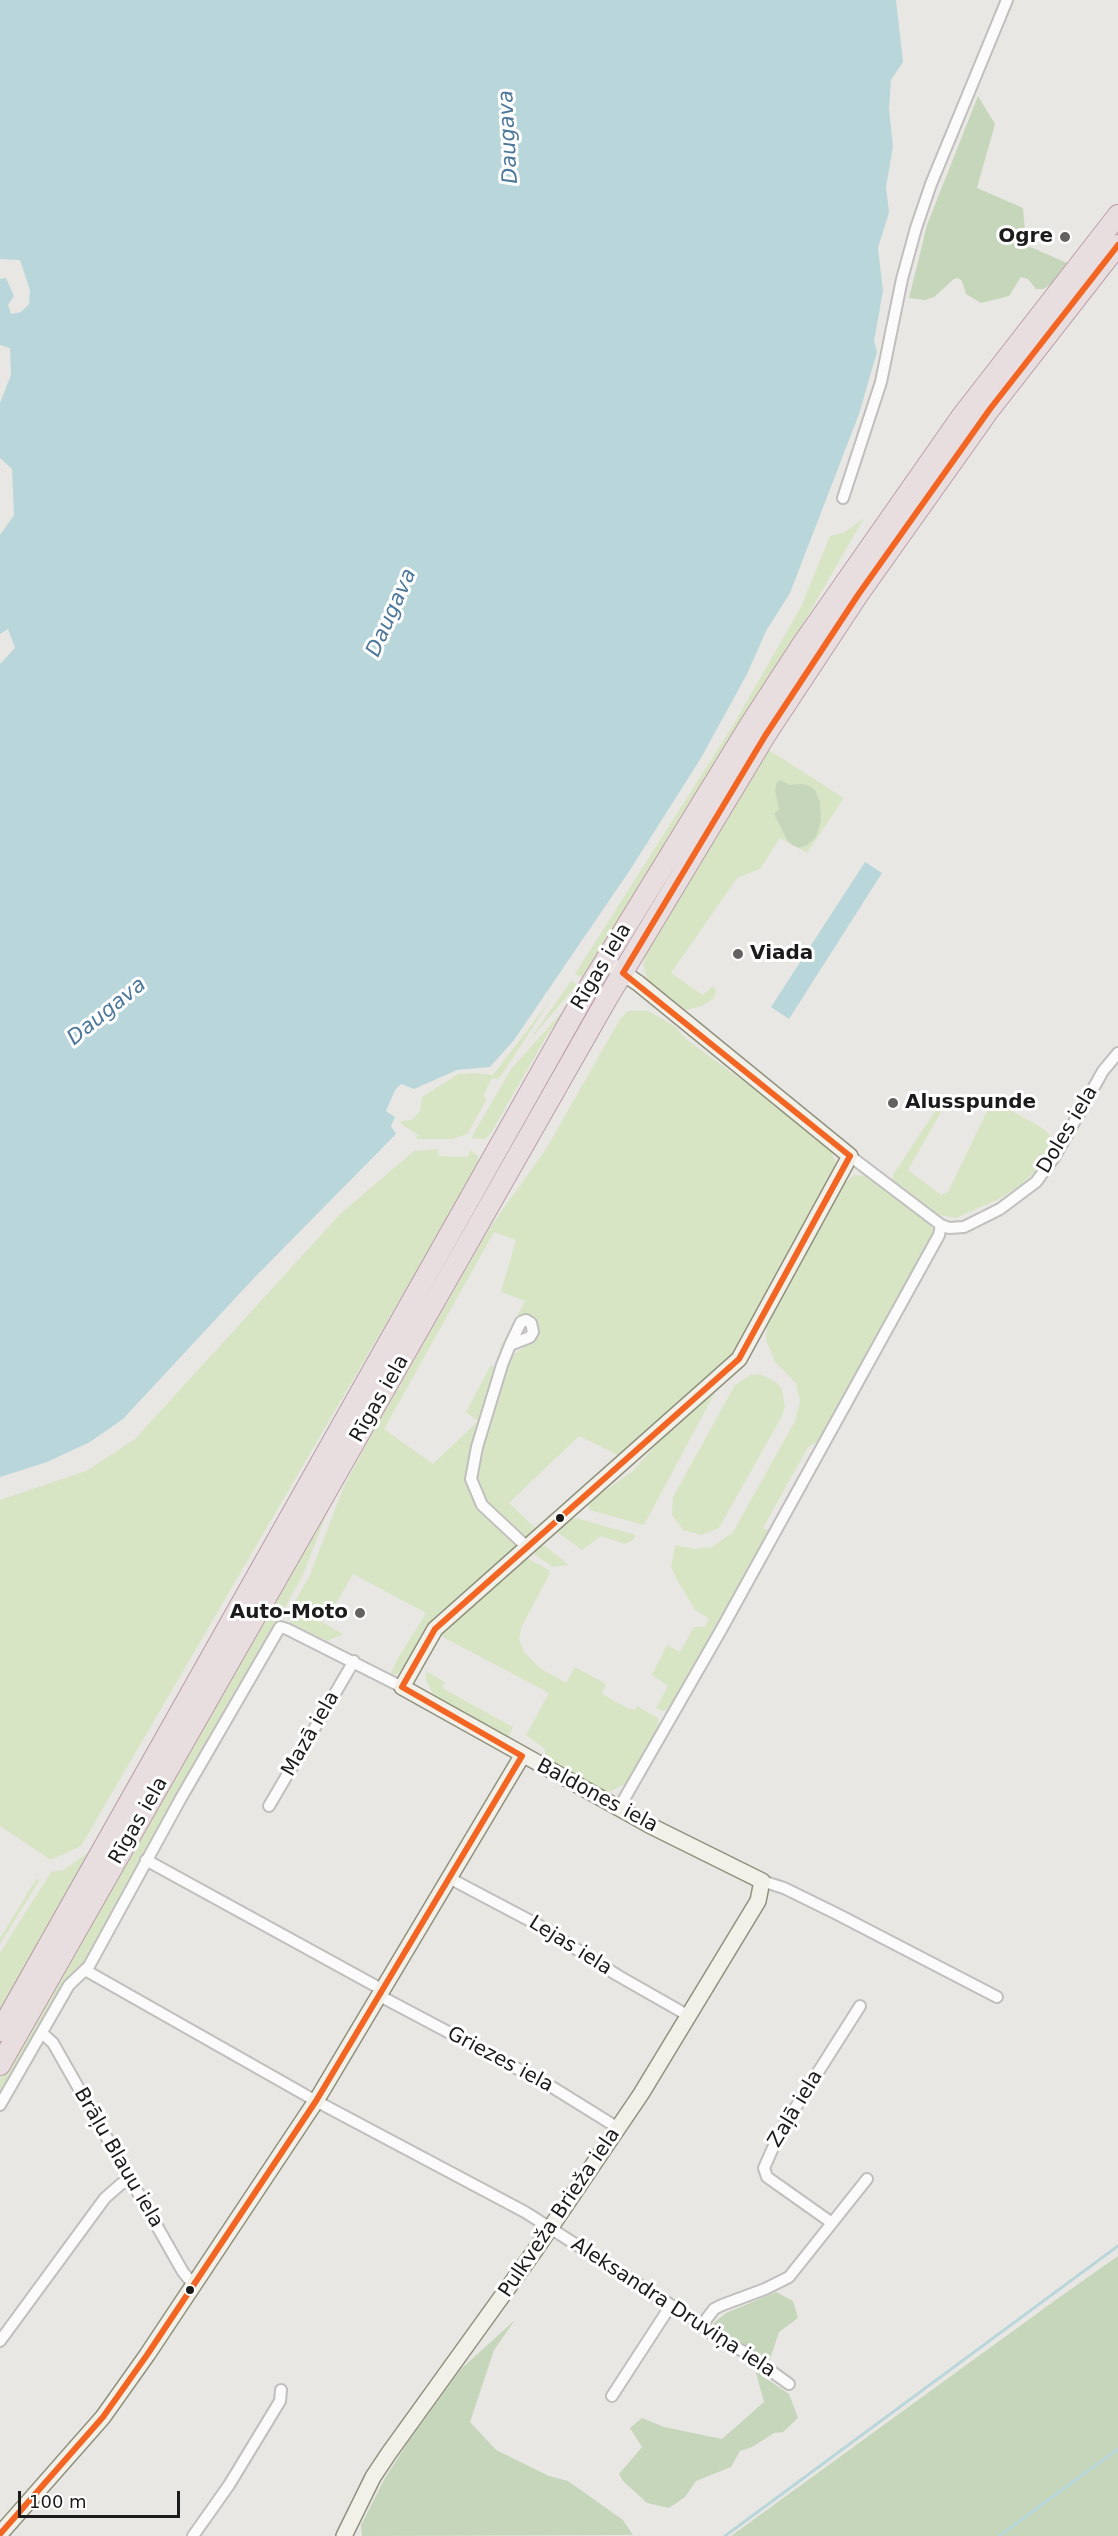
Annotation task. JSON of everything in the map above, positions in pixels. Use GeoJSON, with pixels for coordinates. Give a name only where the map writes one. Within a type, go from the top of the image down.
{"type":"FeatureCollection","features":[{"type":"Feature","properties":{"kind":"highway"},"geometry":{"type":"LineString","coordinates":[[758,729],[803,643],[961,417],[1118,215]]}},
{"type":"Feature","properties":{"kind":"highway"},"geometry":{"type":"LineString","coordinates":[[758,729],[858,595],[983,419],[1118,245]]}},
{"type":"Feature","properties":{"kind":"highway","name":"Rīgas iela"},"geometry":{"type":"LineString","coordinates":[[0,2031],[605,961],[758,729]]}},
{"type":"Feature","properties":{"kind":"highway","name":"Rīgas iela"},"geometry":{"type":"LineString","coordinates":[[0,2065],[623,972],[758,729]]}},
{"type":"Feature","properties":{"kind":"street"},"geometry":{"type":"LineString","coordinates":[[843,498],[881,382],[902,279],[916,228],[935,175],[1007,0]]}},
{"type":"Feature","properties":{"kind":"street"},"geometry":{"type":"LineString","coordinates":[[605,961],[623,972],[850,1156],[941,1225],[934,1243],[722,1630],[619,1808]]}},
{"type":"Feature","properties":{"kind":"street","name":"Doles iela"},"geometry":{"type":"LineString","coordinates":[[941,1225],[949,1228],[964,1227],[1008,1204],[1036,1182],[1055,1156],[1102,1071],[1118,1053]]}},
{"type":"Feature","properties":{"kind":"street"},"geometry":{"type":"LineString","coordinates":[[402,1687],[435,1629],[739,1359],[850,1156]]}},
{"type":"Feature","properties":{"kind":"street"},"geometry":{"type":"LineString","coordinates":[[510,1345],[496,1381],[471,1479],[482,1505],[527,1547]]}},
{"type":"Feature","properties":{"kind":"street","name":"Baldones iela"},"geometry":{"type":"LineString","coordinates":[[146,1860],[280,1627],[354,1661],[619,1808],[762,1881],[784,1888],[837,1914],[997,1997]]}},
{"type":"Feature","properties":{"kind":"street","name":"Mazā iela"},"geometry":{"type":"LineString","coordinates":[[269,1806],[354,1661]]}},
{"type":"Feature","properties":{"kind":"street"},"geometry":{"type":"LineString","coordinates":[[0,2534],[102,2417],[132,2377],[316,2101],[451,1879],[522,1756]]}},
{"type":"Feature","properties":{"kind":"street","name":"Rīgas iela"},"geometry":{"type":"LineString","coordinates":[[0,2104],[69,1985],[85,1970],[146,1860]]}},
{"type":"Feature","properties":{"kind":"street","name":"Griezes iela"},"geometry":{"type":"LineString","coordinates":[[146,1860],[552,2087],[618,2128]]}},
{"type":"Feature","properties":{"kind":"street","name":"Lejas iela"},"geometry":{"type":"LineString","coordinates":[[451,1879],[540,1926],[617,1975],[689,2016]]}},
{"type":"Feature","properties":{"kind":"street","name":"Pulkveža Brieža iela"},"geometry":{"type":"LineString","coordinates":[[344,2536],[373,2477],[389,2453],[550,2228],[618,2128],[758,1901],[762,1881]]}},
{"type":"Feature","properties":{"kind":"street","name":"Aleksandra Druviņa iela"},"geometry":{"type":"LineString","coordinates":[[85,1970],[316,2101],[496,2196],[671,2305],[712,2334],[746,2353],[789,2384]]}},
{"type":"Feature","properties":{"kind":"street","name":"Zaļā iela"},"geometry":{"type":"LineString","coordinates":[[832,2223],[767,2178],[764,2168],[780,2132],[860,2006]]}},
{"type":"Feature","properties":{"kind":"street","name":"Brāļu Blauu iela"},"geometry":{"type":"LineString","coordinates":[[42,2033],[53,2043],[183,2272],[194,2284]]}},
{"type":"Feature","properties":{"kind":"street"},"geometry":{"type":"LineString","coordinates":[[702,2325],[714,2309],[789,2277],[867,2179]]}},
{"type":"Feature","properties":{"kind":"street"},"geometry":{"type":"LineString","coordinates":[[0,2341],[105,2198],[121,2184],[130,2180]]}},
{"type":"Feature","properties":{"kind":"street"},"geometry":{"type":"LineString","coordinates":[[612,2396],[671,2305]]}},
{"type":"Feature","properties":{"kind":"street"},"geometry":{"type":"LineString","coordinates":[[193,2536],[229,2486],[280,2401],[282,2390]]}},
{"type":"Feature","properties":{"kind":"green space"},"geometry":{"type":"Polygon","coordinates":[[[978,96],[995,124],[977,188],[1023,208],[1026,245],[1067,263],[1052,284],[1043,289],[1036,289],[1028,279],[1021,277],[1009,296],[981,303],[966,294],[962,281],[958,278],[934,297],[925,300],[909,298],[927,225],[978,96]]]}},
{"type":"Feature","properties":{"kind":"green space"},"geometry":{"type":"Polygon","coordinates":[[[864,518],[776,671],[585,979],[575,974],[735,722],[801,607],[830,536],[845,532],[864,518]]]}},
{"type":"Feature","properties":{"kind":"green space"},"geometry":{"type":"Polygon","coordinates":[[[767,749],[844,798],[807,853],[780,838],[760,869],[737,878],[671,973],[703,995],[712,987],[715,988],[713,999],[702,1006],[686,1010],[648,981],[643,965],[648,945],[767,749]]]}},
{"type":"Feature","properties":{"kind":"green space"},"geometry":{"type":"Polygon","coordinates":[[[781,780],[790,785],[809,786],[815,790],[820,802],[821,821],[816,837],[807,845],[799,848],[787,840],[774,814],[779,809],[775,790],[777,782],[781,780]]]}},
{"type":"Feature","properties":{"kind":"green space"},"geometry":{"type":"Polygon","coordinates":[[[571,981],[577,984],[528,1042],[571,981]]]}},
{"type":"Feature","properties":{"kind":"green space"},"geometry":{"type":"Polygon","coordinates":[[[552,998],[499,1079],[492,1078],[483,1096],[487,1099],[467,1134],[452,1139],[416,1139],[418,1135],[400,1123],[412,1120],[420,1111],[422,1097],[458,1074],[493,1075],[552,998]]]}},
{"type":"Feature","properties":{"kind":"green space"},"geometry":{"type":"Polygon","coordinates":[[[572,1001],[548,1034],[491,1133],[485,1139],[471,1138],[511,1069],[572,1001]]]}},
{"type":"Feature","properties":{"kind":"green space"},"geometry":{"type":"Polygon","coordinates":[[[628,1011],[648,1011],[673,1025],[687,1040],[828,1143],[836,1163],[834,1176],[738,1351],[620,1456],[579,1436],[509,1503],[536,1529],[526,1538],[484,1502],[477,1492],[475,1477],[502,1372],[510,1357],[534,1340],[539,1330],[537,1321],[530,1315],[523,1314],[503,1351],[499,1350],[525,1301],[501,1292],[516,1240],[494,1232],[384,1429],[433,1464],[478,1421],[466,1412],[491,1365],[494,1367],[486,1408],[472,1450],[467,1480],[476,1503],[515,1541],[516,1547],[515,1551],[424,1630],[410,1658],[399,1673],[394,1675],[391,1673],[398,1658],[426,1613],[353,1574],[334,1607],[328,1604],[319,1620],[343,1634],[327,1641],[291,1623],[287,1615],[309,1577],[345,1484],[377,1425],[489,1229],[546,1149],[620,1019],[628,1011]]]}},
{"type":"Feature","properties":{"kind":"green space"},"geometry":{"type":"Polygon","coordinates":[[[996,1102],[1044,1129],[1050,1136],[1052,1147],[1041,1165],[1021,1185],[999,1199],[956,1218],[939,1215],[893,1180],[893,1175],[938,1107],[942,1108],[940,1114],[908,1170],[941,1195],[948,1192],[991,1103],[996,1102]]]}},
{"type":"Feature","properties":{"kind":"green space"},"geometry":{"type":"Polygon","coordinates":[[[438,1149],[439,1156],[468,1157],[470,1150],[478,1156],[479,1164],[81,1846],[51,1860],[0,1826],[0,1500],[86,1471],[135,1439],[341,1213],[414,1151],[438,1149]]]}},
{"type":"Feature","properties":{"kind":"green space"},"geometry":{"type":"Polygon","coordinates":[[[854,1175],[869,1176],[925,1220],[933,1233],[820,1441],[808,1447],[763,1528],[769,1531],[728,1609],[670,1709],[663,1711],[656,1708],[668,1686],[652,1675],[667,1645],[680,1652],[694,1627],[705,1627],[709,1619],[695,1610],[675,1576],[671,1567],[675,1545],[694,1549],[712,1547],[733,1532],[795,1421],[800,1401],[796,1383],[775,1362],[766,1340],[767,1323],[841,1186],[854,1175]]]}},
{"type":"Feature","properties":{"kind":"green space"},"geometry":{"type":"Polygon","coordinates":[[[760,1374],[776,1382],[782,1389],[785,1407],[782,1416],[719,1528],[701,1535],[683,1530],[672,1515],[673,1497],[735,1385],[750,1375],[760,1374]]]}},
{"type":"Feature","properties":{"kind":"green space"},"geometry":{"type":"Polygon","coordinates":[[[719,1385],[644,1525],[589,1510],[589,1502],[633,1471],[662,1438],[719,1385]]]}},
{"type":"Feature","properties":{"kind":"green space"},"geometry":{"type":"Polygon","coordinates":[[[340,1480],[302,1577],[87,1961],[64,1986],[0,2098],[0,2078],[87,1931],[340,1480]]]}},
{"type":"Feature","properties":{"kind":"green space"},"geometry":{"type":"Polygon","coordinates":[[[576,1518],[636,1535],[633,1540],[625,1544],[601,1536],[582,1550],[557,1532],[563,1523],[576,1518]]]}},
{"type":"Feature","properties":{"kind":"green space"},"geometry":{"type":"Polygon","coordinates":[[[545,1546],[569,1565],[553,1567],[535,1555],[535,1548],[545,1546]]]}},
{"type":"Feature","properties":{"kind":"green space"},"geometry":{"type":"Polygon","coordinates":[[[527,1558],[549,1570],[549,1575],[522,1626],[519,1639],[525,1653],[540,1668],[566,1683],[575,1667],[606,1684],[602,1694],[628,1708],[635,1710],[637,1706],[658,1718],[659,1729],[630,1781],[606,1794],[545,1760],[545,1749],[526,1735],[549,1693],[439,1635],[527,1558]]]}},
{"type":"Feature","properties":{"kind":"green space"},"geometry":{"type":"Polygon","coordinates":[[[426,1671],[445,1682],[442,1688],[513,1727],[508,1738],[448,1706],[433,1694],[426,1680],[426,1671]]]}},
{"type":"Feature","properties":{"kind":"green space"},"geometry":{"type":"Polygon","coordinates":[[[90,1851],[0,2011],[0,1953],[51,1872],[64,1870],[90,1851]]]}},
{"type":"Feature","properties":{"kind":"green space"},"geometry":{"type":"Polygon","coordinates":[[[37,1878],[39,1881],[0,1944],[0,1938],[37,1878]]]}},
{"type":"Feature","properties":{"kind":"green space"},"geometry":{"type":"Polygon","coordinates":[[[1118,2256],[1118,2536],[731,2536],[1057,2299],[1118,2256]]]}},
{"type":"Feature","properties":{"kind":"green space"},"geometry":{"type":"Polygon","coordinates":[[[776,2292],[793,2301],[798,2318],[779,2332],[764,2377],[789,2394],[798,2418],[783,2432],[774,2433],[752,2447],[740,2451],[731,2467],[696,2481],[685,2497],[669,2508],[647,2503],[623,2481],[619,2474],[642,2447],[630,2428],[642,2418],[664,2427],[722,2439],[764,2402],[756,2373],[763,2359],[710,2326],[726,2313],[776,2292]]]}},
{"type":"Feature","properties":{"kind":"green space"},"geometry":{"type":"Polygon","coordinates":[[[515,2320],[494,2350],[470,2422],[496,2450],[549,2476],[568,2481],[623,2520],[633,2535],[362,2536],[361,2525],[385,2478],[409,2441],[461,2369],[515,2320]]]}},
{"type":"Feature","properties":{"kind":"water","name":"Daugava"},"geometry":{"type":"Polygon","coordinates":[[[0,0],[896,0],[903,62],[891,80],[889,109],[893,146],[886,187],[889,212],[878,248],[883,291],[874,341],[877,352],[859,414],[790,593],[766,631],[747,674],[701,758],[630,870],[514,1040],[490,1067],[457,1070],[414,1089],[401,1084],[395,1090],[386,1111],[395,1117],[391,1126],[396,1134],[255,1277],[123,1419],[90,1442],[47,1462],[0,1477],[0,664],[15,648],[8,629],[0,634],[0,535],[14,515],[12,469],[0,458],[0,403],[11,375],[10,348],[0,345],[0,279],[6,278],[14,296],[8,305],[11,314],[21,312],[29,304],[30,290],[20,260],[0,259],[0,0]]]}},
{"type":"Feature","properties":{"kind":"water"},"geometry":{"type":"Polygon","coordinates":[[[865,862],[882,873],[789,1019],[771,1007],[865,862]]]}},
{"type":"Feature","properties":{"kind":"waterway"},"geometry":{"type":"LineString","coordinates":[[725,2536],[1118,2246]]}},
{"type":"Feature","properties":{"kind":"waterway"},"geometry":{"type":"LineString","coordinates":[[999,2536],[1118,2449]]}},
{"type":"Feature","properties":{"kind":"transit line"},"geometry":{"type":"LineString","coordinates":[[623,973],[765,736],[858,595],[990,409],[1118,245]]}},
{"type":"Feature","properties":{"kind":"transit line"},"geometry":{"type":"LineString","coordinates":[[623,973],[850,1156]]}},
{"type":"Feature","properties":{"kind":"transit line"},"geometry":{"type":"LineString","coordinates":[[402,1687],[435,1629],[739,1359],[850,1156]]}},
{"type":"Feature","properties":{"kind":"transit line"},"geometry":{"type":"LineString","coordinates":[[402,1687],[522,1756]]}},
{"type":"Feature","properties":{"kind":"transit line"},"geometry":{"type":"LineString","coordinates":[[0,2534],[103,2417],[147,2355],[316,2101],[522,1756]]}},
{"type":"Feature","properties":{"kind":"place","name":"Ogre"},"geometry":{"type":"Point","coordinates":[1065,237]}},
{"type":"Feature","properties":{"kind":"place","name":"Viada"},"geometry":{"type":"Point","coordinates":[738,954]}},
{"type":"Feature","properties":{"kind":"place","name":"Alusspunde"},"geometry":{"type":"Point","coordinates":[893,1103]}},
{"type":"Feature","properties":{"kind":"place","name":"Auto-Moto"},"geometry":{"type":"Point","coordinates":[360,1613]}}]}
